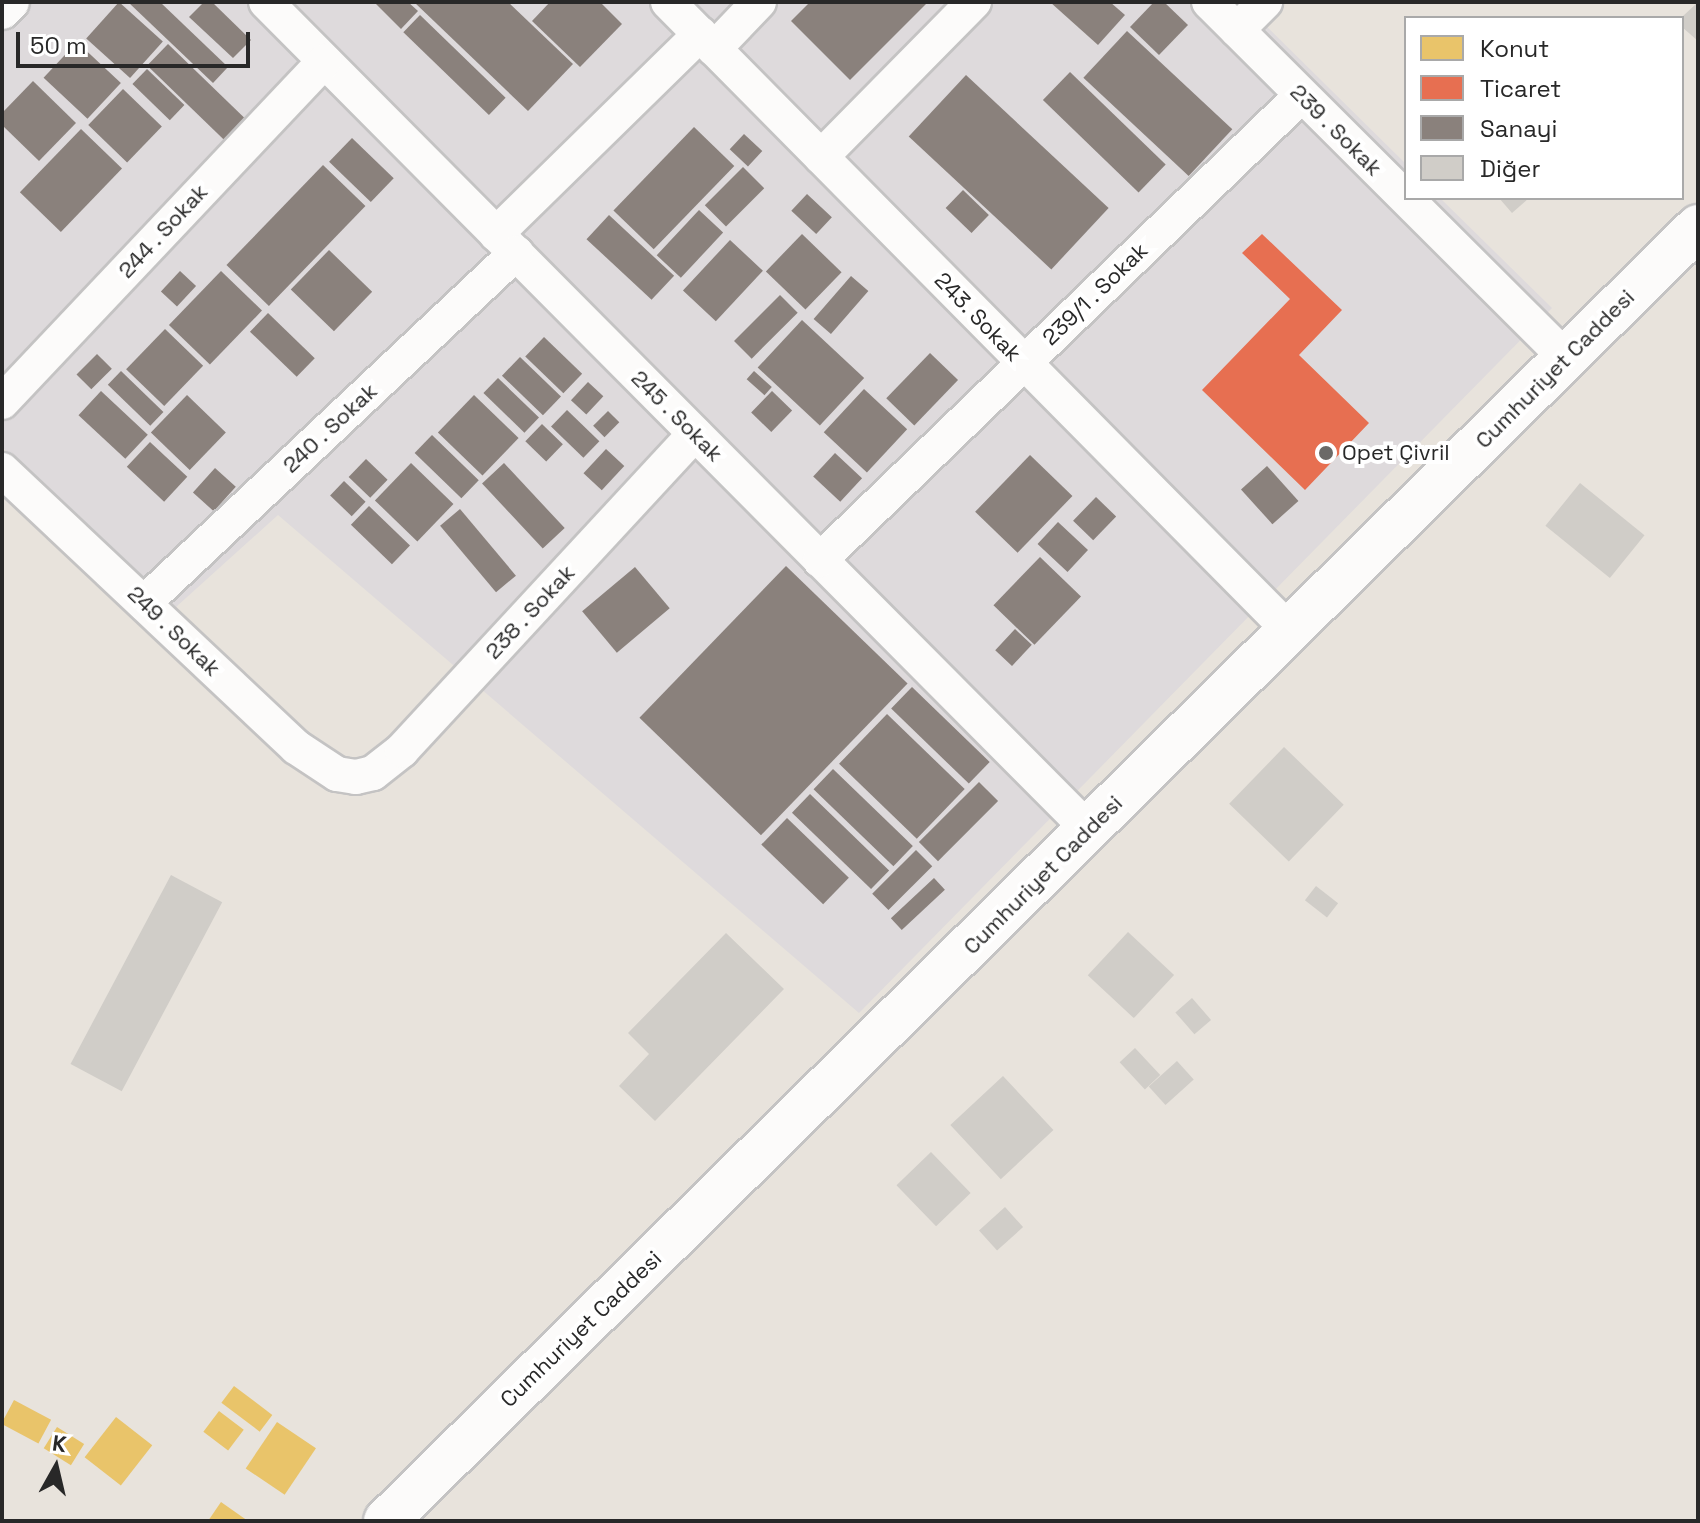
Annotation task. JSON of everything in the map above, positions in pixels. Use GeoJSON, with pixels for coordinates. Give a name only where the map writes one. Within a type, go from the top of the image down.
{"type":"FeatureCollection","features":[{"type":"Feature","properties":{"kind":"main road","name":"Cumhuriyet Caddesi"},"geometry":{"type":"LineString","coordinates":[[386,1521],[1698,227]]}},
{"type":"Feature","properties":{"kind":"street"},"geometry":{"type":"LineString","coordinates":[[2,12],[12,2]]}},
{"type":"Feature","properties":{"kind":"street","name":"245 . Sokak"},"geometry":{"type":"LineString","coordinates":[[266,2],[1089,830]]}},
{"type":"Feature","properties":{"kind":"street","name":"243. Sokak"},"geometry":{"type":"LineString","coordinates":[[668,2],[1290,631]]}},
{"type":"Feature","properties":{"kind":"street","name":"240 . Sokak"},"geometry":{"type":"LineString","coordinates":[[144,603],[707,42],[759,2]]}},
{"type":"Feature","properties":{"kind":"street"},"geometry":{"type":"LineString","coordinates":[[821,157],[974,2]]}},
{"type":"Feature","properties":{"kind":"street","name":"239 . Sokak"},"geometry":{"type":"LineString","coordinates":[[1209,2],[1404,198]]}},
{"type":"Feature","properties":{"kind":"street"},"geometry":{"type":"LineString","coordinates":[[1237,30],[1265,2]]}},
{"type":"Feature","properties":{"kind":"street","name":"244 . Sokak"},"geometry":{"type":"LineString","coordinates":[[2,402],[324,61]]}},
{"type":"Feature","properties":{"kind":"street","name":"239/1 . Sokak"},"geometry":{"type":"LineString","coordinates":[[820,560],[1301,96]]}},
{"type":"Feature","properties":{"kind":"street","name":"239 . Sokak"},"geometry":{"type":"LineString","coordinates":[[1406,200],[1566,358]]}},
{"type":"Feature","properties":{"kind":"street","name":"238 . Sokak"},"geometry":{"type":"LineString","coordinates":[[356,777],[373,773],[402,750],[695,434]]}},
{"type":"Feature","properties":{"kind":"street","name":"249 . Sokak"},"geometry":{"type":"LineString","coordinates":[[2,470],[296,747],[337,774],[356,777]]}},
{"type":"Feature","properties":{"kind":"shaded area"},"geometry":{"type":"Polygon","coordinates":[[[2,2],[1242,2],[1404,162],[1404,200],[1442,200],[1552,308],[859,1013],[278,515],[176,607],[2,447],[2,2]]]}},
{"type":"Feature","properties":{"kind":"building: Konut"},"geometry":{"type":"Polygon","coordinates":[[[234,1386],[272,1415],[260,1432],[221,1403],[234,1386]]]}},
{"type":"Feature","properties":{"kind":"building: Konut"},"geometry":{"type":"Polygon","coordinates":[[[14,1400],[51,1420],[38,1444],[2,1424],[14,1400]]]}},
{"type":"Feature","properties":{"kind":"building: Konut"},"geometry":{"type":"Polygon","coordinates":[[[219,1411],[244,1430],[228,1450],[203,1432],[219,1411]]]}},
{"type":"Feature","properties":{"kind":"building: Konut"},"geometry":{"type":"Polygon","coordinates":[[[116,1417],[152,1445],[121,1486],[85,1457],[116,1417]]]}},
{"type":"Feature","properties":{"kind":"building: Konut"},"geometry":{"type":"Polygon","coordinates":[[[277,1422],[316,1448],[285,1495],[246,1468],[277,1422]]]}},
{"type":"Feature","properties":{"kind":"building: Konut"},"geometry":{"type":"Polygon","coordinates":[[[57,1427],[84,1444],[71,1465],[44,1448],[57,1427]]]}},
{"type":"Feature","properties":{"kind":"building: Konut"},"geometry":{"type":"Polygon","coordinates":[[[221,1502],[248,1521],[208,1521],[221,1502]]]}},
{"type":"Feature","properties":{"kind":"building: Ticaret"},"geometry":{"type":"Polygon","coordinates":[[[1262,234],[1342,310],[1299,355],[1369,423],[1305,490],[1202,390],[1290,299],[1242,253],[1262,234]]]}},
{"type":"Feature","properties":{"kind":"building: Sanayi"},"geometry":{"type":"Polygon","coordinates":[[[119,2],[163,41],[130,78],[86,38],[119,2]]]}},
{"type":"Feature","properties":{"kind":"building: Sanayi"},"geometry":{"type":"Polygon","coordinates":[[[128,2],[160,2],[228,67],[213,83],[128,2]]]}},
{"type":"Feature","properties":{"kind":"building: Sanayi"},"geometry":{"type":"Polygon","coordinates":[[[204,2],[212,2],[251,40],[233,58],[189,17],[204,2]]]}},
{"type":"Feature","properties":{"kind":"building: Sanayi"},"geometry":{"type":"Polygon","coordinates":[[[374,2],[408,2],[418,11],[401,29],[374,2]]]}},
{"type":"Feature","properties":{"kind":"building: Sanayi"},"geometry":{"type":"Polygon","coordinates":[[[414,2],[508,2],[573,64],[528,111],[414,2]]]}},
{"type":"Feature","properties":{"kind":"building: Sanayi"},"geometry":{"type":"Polygon","coordinates":[[[550,2],[600,2],[622,24],[580,67],[532,21],[550,2]]]}},
{"type":"Feature","properties":{"kind":"building: Sanayi"},"geometry":{"type":"Polygon","coordinates":[[[810,2],[928,2],[850,80],[791,21],[810,2]]]}},
{"type":"Feature","properties":{"kind":"building: Sanayi"},"geometry":{"type":"Polygon","coordinates":[[[1050,2],[1110,2],[1125,15],[1098,45],[1050,2]]]}},
{"type":"Feature","properties":{"kind":"building: Sanayi"},"geometry":{"type":"Polygon","coordinates":[[[1154,2],[1164,2],[1188,25],[1159,55],[1130,27],[1154,2]]]}},
{"type":"Feature","properties":{"kind":"building: Sanayi"},"geometry":{"type":"Polygon","coordinates":[[[420,15],[506,98],[489,115],[403,32],[420,15]]]}},
{"type":"Feature","properties":{"kind":"building: Sanayi"},"geometry":{"type":"Polygon","coordinates":[[[1127,31],[1232,129],[1189,176],[1083,78],[1127,31]]]}},
{"type":"Feature","properties":{"kind":"building: Sanayi"},"geometry":{"type":"Polygon","coordinates":[[[77,42],[121,83],[87,119],[44,78],[77,42]]]}},
{"type":"Feature","properties":{"kind":"building: Sanayi"},"geometry":{"type":"Polygon","coordinates":[[[168,44],[247,120],[226,142],[147,66],[168,44]]]}},
{"type":"Feature","properties":{"kind":"building: Sanayi"},"geometry":{"type":"Polygon","coordinates":[[[147,69],[184,105],[170,120],[132,84],[147,69]]]}},
{"type":"Feature","properties":{"kind":"building: Sanayi"},"geometry":{"type":"Polygon","coordinates":[[[1070,72],[1166,164],[1139,192],[1043,100],[1070,72]]]}},
{"type":"Feature","properties":{"kind":"building: Sanayi"},"geometry":{"type":"Polygon","coordinates":[[[966,75],[1109,208],[1051,269],[909,136],[966,75]]]}},
{"type":"Feature","properties":{"kind":"building: Sanayi"},"geometry":{"type":"Polygon","coordinates":[[[33,81],[76,123],[39,161],[2,125],[2,113],[33,81]]]}},
{"type":"Feature","properties":{"kind":"building: Sanayi"},"geometry":{"type":"Polygon","coordinates":[[[123,89],[162,127],[127,162],[88,125],[123,89]]]}},
{"type":"Feature","properties":{"kind":"building: Sanayi"},"geometry":{"type":"Polygon","coordinates":[[[694,127],[734,166],[654,249],[613,210],[694,127]]]}},
{"type":"Feature","properties":{"kind":"building: Sanayi"},"geometry":{"type":"Polygon","coordinates":[[[81,129],[122,169],[61,232],[20,192],[81,129]]]}},
{"type":"Feature","properties":{"kind":"building: Sanayi"},"geometry":{"type":"Polygon","coordinates":[[[744,134],[762,151],[748,166],[730,149],[744,134]]]}},
{"type":"Feature","properties":{"kind":"building: Sanayi"},"geometry":{"type":"Polygon","coordinates":[[[352,138],[394,178],[371,202],[329,162],[352,138]]]}},
{"type":"Feature","properties":{"kind":"building: Sanayi"},"geometry":{"type":"Polygon","coordinates":[[[323,165],[365,206],[269,306],[226,265],[323,165]]]}},
{"type":"Feature","properties":{"kind":"building: Sanayi"},"geometry":{"type":"Polygon","coordinates":[[[743,167],[764,188],[726,226],[705,205],[743,167]]]}},
{"type":"Feature","properties":{"kind":"building: Sanayi"},"geometry":{"type":"Polygon","coordinates":[[[963,190],[989,215],[972,233],[946,208],[963,190]]]}},
{"type":"Feature","properties":{"kind":"building: Sanayi"},"geometry":{"type":"Polygon","coordinates":[[[807,194],[832,217],[816,234],[791,211],[807,194]]]}},
{"type":"Feature","properties":{"kind":"building: Sanayi"},"geometry":{"type":"Polygon","coordinates":[[[699,210],[723,233],[681,278],[657,255],[699,210]]]}},
{"type":"Feature","properties":{"kind":"building: Sanayi"},"geometry":{"type":"Polygon","coordinates":[[[609,215],[674,276],[652,300],[586,239],[609,215]]]}},
{"type":"Feature","properties":{"kind":"building: Sanayi"},"geometry":{"type":"Polygon","coordinates":[[[802,234],[842,272],[805,310],[766,271],[802,234]]]}},
{"type":"Feature","properties":{"kind":"building: Sanayi"},"geometry":{"type":"Polygon","coordinates":[[[730,240],[763,271],[716,321],[683,290],[730,240]]]}},
{"type":"Feature","properties":{"kind":"building: Sanayi"},"geometry":{"type":"Polygon","coordinates":[[[329,250],[372,292],[334,331],[291,290],[329,250]]]}},
{"type":"Feature","properties":{"kind":"building: Sanayi"},"geometry":{"type":"Polygon","coordinates":[[[180,271],[196,286],[177,306],[161,291],[180,271]]]}},
{"type":"Feature","properties":{"kind":"building: Sanayi"},"geometry":{"type":"Polygon","coordinates":[[[221,271],[262,311],[210,365],[169,325],[221,271]]]}},
{"type":"Feature","properties":{"kind":"building: Sanayi"},"geometry":{"type":"Polygon","coordinates":[[[851,276],[868,291],[831,334],[814,319],[851,276]]]}},
{"type":"Feature","properties":{"kind":"building: Sanayi"},"geometry":{"type":"Polygon","coordinates":[[[780,295],[798,313],[752,359],[734,341],[780,295]]]}},
{"type":"Feature","properties":{"kind":"building: Sanayi"},"geometry":{"type":"Polygon","coordinates":[[[268,313],[315,358],[297,377],[250,332],[268,313]]]}},
{"type":"Feature","properties":{"kind":"building: Sanayi"},"geometry":{"type":"Polygon","coordinates":[[[802,320],[864,378],[820,426],[758,368],[802,320]]]}},
{"type":"Feature","properties":{"kind":"building: Sanayi"},"geometry":{"type":"Polygon","coordinates":[[[165,329],[203,366],[164,406],[126,369],[165,329]]]}},
{"type":"Feature","properties":{"kind":"building: Sanayi"},"geometry":{"type":"Polygon","coordinates":[[[544,337],[582,374],[563,393],[525,356],[544,337]]]}},
{"type":"Feature","properties":{"kind":"building: Sanayi"},"geometry":{"type":"Polygon","coordinates":[[[930,353],[958,380],[914,425],[886,398],[930,353]]]}},
{"type":"Feature","properties":{"kind":"building: Sanayi"},"geometry":{"type":"Polygon","coordinates":[[[97,354],[112,369],[91,389],[76,375],[97,354]]]}},
{"type":"Feature","properties":{"kind":"building: Sanayi"},"geometry":{"type":"Polygon","coordinates":[[[520,357],[561,397],[543,415],[502,376],[520,357]]]}},
{"type":"Feature","properties":{"kind":"building: Sanayi"},"geometry":{"type":"Polygon","coordinates":[[[121,371],[163,412],[150,426],[108,385],[121,371]]]}},
{"type":"Feature","properties":{"kind":"building: Sanayi"},"geometry":{"type":"Polygon","coordinates":[[[754,371],[772,387],[764,395],[747,379],[754,371]]]}},
{"type":"Feature","properties":{"kind":"building: Sanayi"},"geometry":{"type":"Polygon","coordinates":[[[498,378],[539,418],[524,433],[483,393],[498,378]]]}},
{"type":"Feature","properties":{"kind":"building: Sanayi"},"geometry":{"type":"Polygon","coordinates":[[[588,382],[603,396],[586,415],[571,400],[588,382]]]}},
{"type":"Feature","properties":{"kind":"building: Sanayi"},"geometry":{"type":"Polygon","coordinates":[[[864,389],[907,429],[867,472],[824,432],[864,389]]]}},
{"type":"Feature","properties":{"kind":"building: Sanayi"},"geometry":{"type":"Polygon","coordinates":[[[101,391],[148,435],[125,459],[78,415],[101,391]]]}},
{"type":"Feature","properties":{"kind":"building: Sanayi"},"geometry":{"type":"Polygon","coordinates":[[[772,391],[792,410],[771,432],[751,413],[772,391]]]}},
{"type":"Feature","properties":{"kind":"building: Sanayi"},"geometry":{"type":"Polygon","coordinates":[[[187,395],[226,433],[190,470],[151,432],[187,395]]]}},
{"type":"Feature","properties":{"kind":"building: Sanayi"},"geometry":{"type":"Polygon","coordinates":[[[474,395],[519,438],[482,475],[438,432],[474,395]]]}},
{"type":"Feature","properties":{"kind":"building: Sanayi"},"geometry":{"type":"Polygon","coordinates":[[[567,410],[599,441],[583,458],[551,427],[567,410]]]}},
{"type":"Feature","properties":{"kind":"building: Sanayi"},"geometry":{"type":"Polygon","coordinates":[[[608,411],[619,422],[604,437],[593,426],[608,411]]]}},
{"type":"Feature","properties":{"kind":"building: Sanayi"},"geometry":{"type":"Polygon","coordinates":[[[542,424],[563,444],[546,461],[525,441],[542,424]]]}},
{"type":"Feature","properties":{"kind":"building: Sanayi"},"geometry":{"type":"Polygon","coordinates":[[[432,435],[479,480],[461,498],[415,453],[432,435]]]}},
{"type":"Feature","properties":{"kind":"building: Sanayi"},"geometry":{"type":"Polygon","coordinates":[[[150,442],[187,477],[164,502],[127,467],[150,442]]]}},
{"type":"Feature","properties":{"kind":"building: Sanayi"},"geometry":{"type":"Polygon","coordinates":[[[606,449],[624,466],[602,490],[583,473],[606,449]]]}},
{"type":"Feature","properties":{"kind":"building: Sanayi"},"geometry":{"type":"Polygon","coordinates":[[[835,453],[862,478],[840,502],[813,476],[835,453]]]}},
{"type":"Feature","properties":{"kind":"building: Sanayi"},"geometry":{"type":"Polygon","coordinates":[[[1030,455],[1072,496],[1018,553],[975,512],[1030,455]]]}},
{"type":"Feature","properties":{"kind":"building: Sanayi"},"geometry":{"type":"Polygon","coordinates":[[[366,459],[388,480],[370,498],[349,477],[366,459]]]}},
{"type":"Feature","properties":{"kind":"building: Sanayi"},"geometry":{"type":"Polygon","coordinates":[[[411,463],[453,504],[417,541],[375,500],[411,463]]]}},
{"type":"Feature","properties":{"kind":"building: Sanayi"},"geometry":{"type":"Polygon","coordinates":[[[504,463],[565,528],[543,549],[482,483],[504,463]]]}},
{"type":"Feature","properties":{"kind":"building: Sanayi"},"geometry":{"type":"Polygon","coordinates":[[[1267,466],[1298,501],[1272,524],[1241,489],[1267,466]]]}},
{"type":"Feature","properties":{"kind":"building: Sanayi"},"geometry":{"type":"Polygon","coordinates":[[[215,468],[236,487],[214,511],[193,493],[215,468]]]}},
{"type":"Feature","properties":{"kind":"building: Sanayi"},"geometry":{"type":"Polygon","coordinates":[[[344,481],[366,502],[352,516],[330,495],[344,481]]]}},
{"type":"Feature","properties":{"kind":"building: Sanayi"},"geometry":{"type":"Polygon","coordinates":[[[1096,497],[1116,516],[1093,540],[1073,521],[1096,497]]]}},
{"type":"Feature","properties":{"kind":"building: Sanayi"},"geometry":{"type":"Polygon","coordinates":[[[369,506],[410,546],[392,564],[351,525],[369,506]]]}},
{"type":"Feature","properties":{"kind":"building: Sanayi"},"geometry":{"type":"Polygon","coordinates":[[[460,509],[516,576],[496,592],[440,526],[460,509]]]}},
{"type":"Feature","properties":{"kind":"building: Sanayi"},"geometry":{"type":"Polygon","coordinates":[[[1058,522],[1088,550],[1068,572],[1038,544],[1058,522]]]}},
{"type":"Feature","properties":{"kind":"building: Sanayi"},"geometry":{"type":"Polygon","coordinates":[[[1040,557],[1081,597],[1034,645],[993,605],[1040,557]]]}},
{"type":"Feature","properties":{"kind":"building: Sanayi"},"geometry":{"type":"Polygon","coordinates":[[[786,566],[908,683],[761,835],[639,718],[786,566]]]}},
{"type":"Feature","properties":{"kind":"building: Sanayi"},"geometry":{"type":"Polygon","coordinates":[[[635,567],[670,608],[617,653],[582,611],[635,567]]]}},
{"type":"Feature","properties":{"kind":"building: Sanayi"},"geometry":{"type":"Polygon","coordinates":[[[1015,629],[1032,645],[1012,666],[995,650],[1015,629]]]}},
{"type":"Feature","properties":{"kind":"building: Sanayi"},"geometry":{"type":"Polygon","coordinates":[[[912,687],[990,762],[969,784],[891,709],[912,687]]]}},
{"type":"Feature","properties":{"kind":"building: Sanayi"},"geometry":{"type":"Polygon","coordinates":[[[887,714],[965,789],[917,839],[839,764],[887,714]]]}},
{"type":"Feature","properties":{"kind":"building: Sanayi"},"geometry":{"type":"Polygon","coordinates":[[[833,769],[913,846],[893,866],[814,789],[833,769]]]}},
{"type":"Feature","properties":{"kind":"building: Sanayi"},"geometry":{"type":"Polygon","coordinates":[[[979,782],[998,801],[938,861],[919,842],[979,782]]]}},
{"type":"Feature","properties":{"kind":"building: Sanayi"},"geometry":{"type":"Polygon","coordinates":[[[810,794],[889,870],[871,889],[792,813],[810,794]]]}},
{"type":"Feature","properties":{"kind":"building: Sanayi"},"geometry":{"type":"Polygon","coordinates":[[[787,818],[849,878],[823,904],[761,845],[787,818]]]}},
{"type":"Feature","properties":{"kind":"building: Sanayi"},"geometry":{"type":"Polygon","coordinates":[[[916,850],[932,866],[888,910],[872,894],[916,850]]]}},
{"type":"Feature","properties":{"kind":"building: Sanayi"},"geometry":{"type":"Polygon","coordinates":[[[934,878],[945,890],[902,930],[891,918],[934,878]]]}},
{"type":"Feature","properties":{"kind":"building: Diğer"},"geometry":{"type":"Polygon","coordinates":[[[1698,2],[1698,41],[1684,29],[1683,16],[1698,2]]]}},
{"type":"Feature","properties":{"kind":"building: Diğer"},"geometry":{"type":"Polygon","coordinates":[[[1501,200],[1527,200],[1512,213],[1501,200]]]}},
{"type":"Feature","properties":{"kind":"building: Diğer"},"geometry":{"type":"Polygon","coordinates":[[[1580,483],[1645,535],[1610,578],[1545,526],[1580,483]]]}},
{"type":"Feature","properties":{"kind":"building: Diğer"},"geometry":{"type":"Polygon","coordinates":[[[1284,747],[1344,805],[1289,861],[1229,804],[1284,747]]]}},
{"type":"Feature","properties":{"kind":"building: Diğer"},"geometry":{"type":"Polygon","coordinates":[[[171,875],[222,902],[122,1091],[71,1064],[171,875]]]}},
{"type":"Feature","properties":{"kind":"building: Diğer"},"geometry":{"type":"Polygon","coordinates":[[[1316,886],[1338,903],[1327,917],[1305,900],[1316,886]]]}},
{"type":"Feature","properties":{"kind":"building: Diğer"},"geometry":{"type":"Polygon","coordinates":[[[1128,932],[1174,975],[1134,1018],[1088,975],[1128,932]]]}},
{"type":"Feature","properties":{"kind":"building: Diğer"},"geometry":{"type":"Polygon","coordinates":[[[726,933],[784,989],[655,1121],[619,1086],[649,1054],[628,1033],[726,933]]]}},
{"type":"Feature","properties":{"kind":"building: Diğer"},"geometry":{"type":"Polygon","coordinates":[[[1192,998],[1211,1020],[1194,1034],[1175,1012],[1192,998]]]}},
{"type":"Feature","properties":{"kind":"building: Diğer"},"geometry":{"type":"Polygon","coordinates":[[[1135,1048],[1160,1075],[1145,1089],[1120,1062],[1135,1048]]]}},
{"type":"Feature","properties":{"kind":"building: Diğer"},"geometry":{"type":"Polygon","coordinates":[[[1177,1061],[1194,1080],[1165,1105],[1149,1086],[1177,1061]]]}},
{"type":"Feature","properties":{"kind":"building: Diğer"},"geometry":{"type":"Polygon","coordinates":[[[1003,1076],[1053,1130],[1001,1179],[950,1125],[1003,1076]]]}},
{"type":"Feature","properties":{"kind":"building: Diğer"},"geometry":{"type":"Polygon","coordinates":[[[931,1152],[971,1193],[936,1226],[896,1185],[931,1152]]]}},
{"type":"Feature","properties":{"kind":"building: Diğer"},"geometry":{"type":"Polygon","coordinates":[[[1005,1207],[1023,1227],[997,1250],[979,1230],[1005,1207]]]}},
{"type":"Feature","properties":{"kind":"place","name":"Opet Çivril"},"geometry":{"type":"Point","coordinates":[1326,453]}}]}
